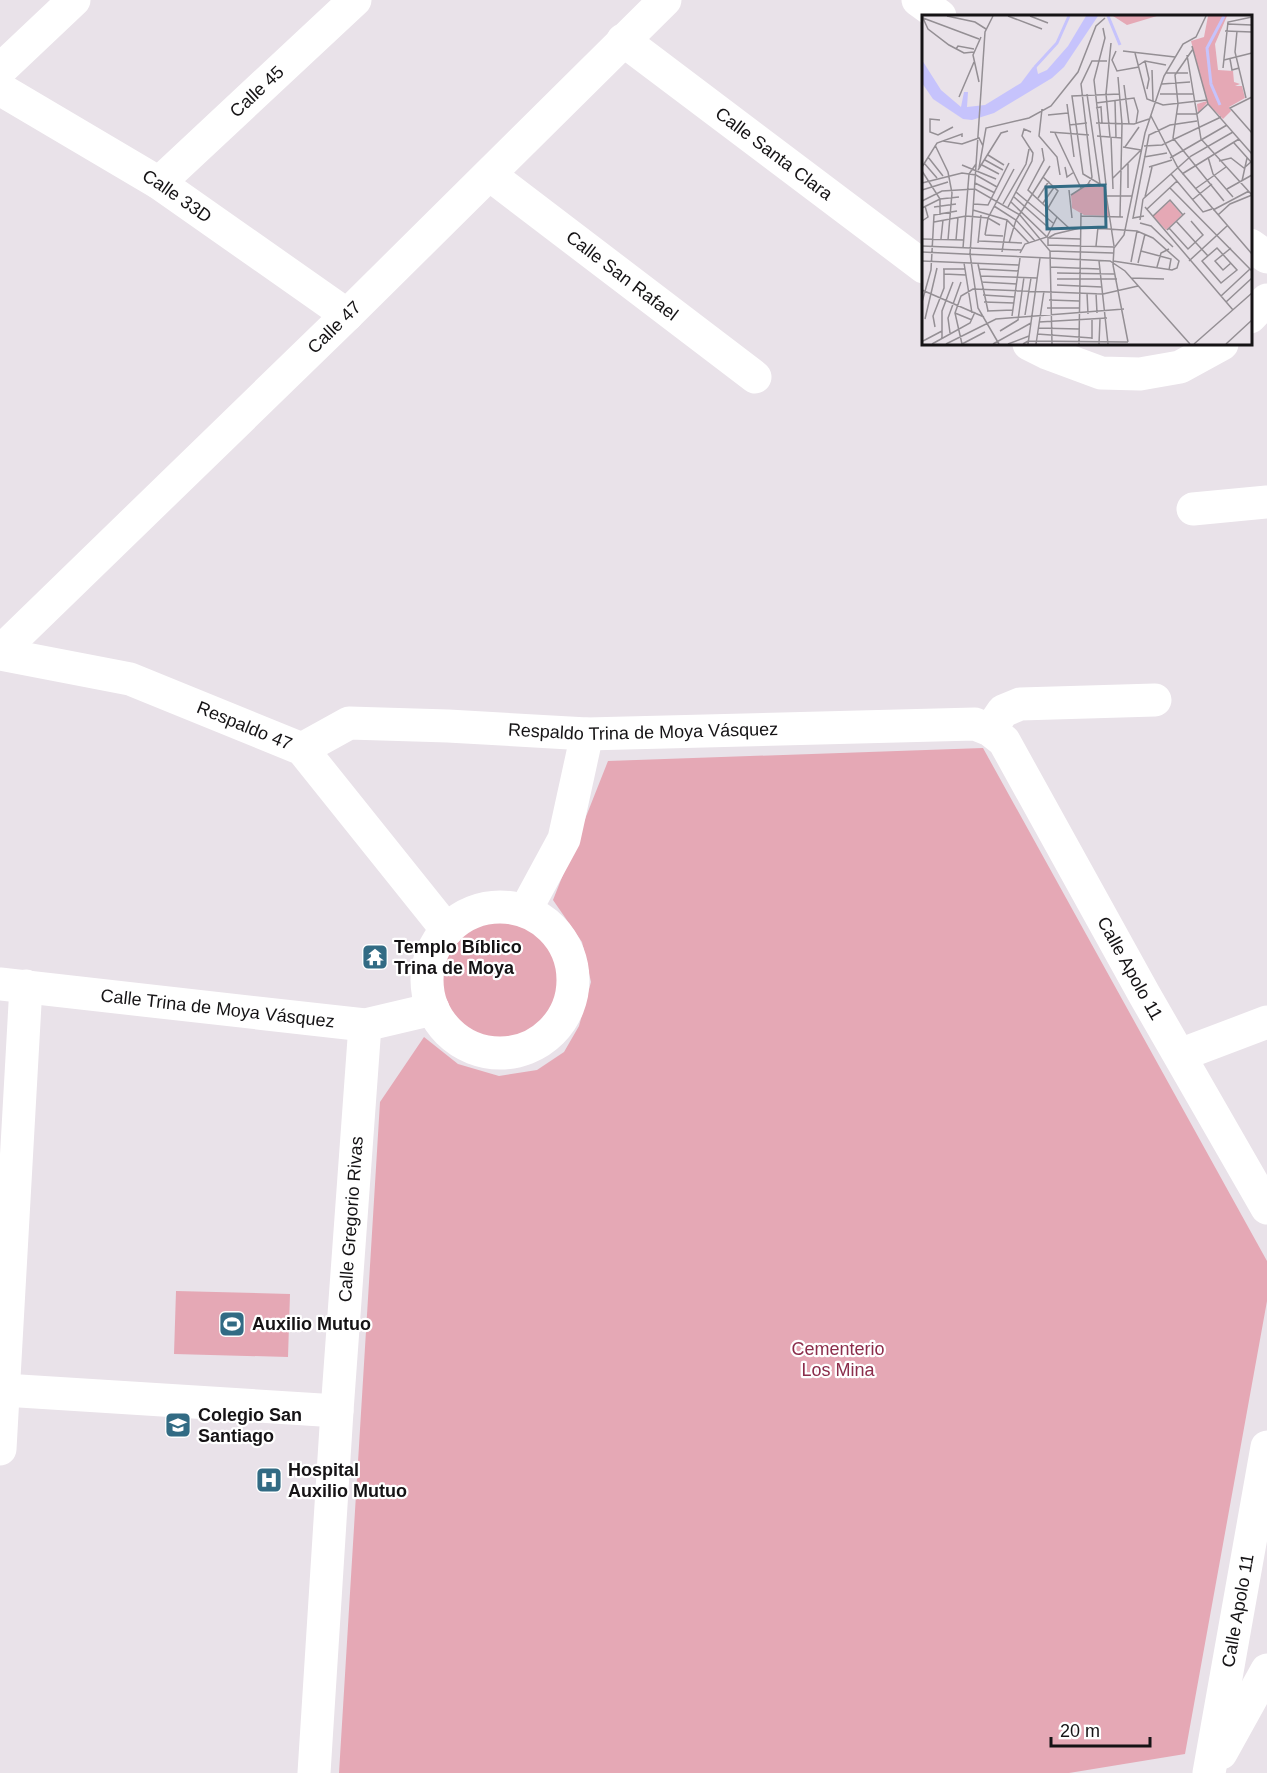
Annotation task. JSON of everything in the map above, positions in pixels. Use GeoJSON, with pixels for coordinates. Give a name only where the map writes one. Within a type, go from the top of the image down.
{"type":"FeatureCollection","features":[{"type":"Feature","properties":{"kind":"street"},"geometry":{"type":"LineString","coordinates":[[0,69],[74,0]]}},
{"type":"Feature","properties":{"kind":"street","name":"Calle 45"},"geometry":{"type":"LineString","coordinates":[[159,183],[355,0]]}},
{"type":"Feature","properties":{"kind":"street","name":"Calle 47"},"geometry":{"type":"LineString","coordinates":[[0,653],[490,175],[665,0]]}},
{"type":"Feature","properties":{"kind":"street"},"geometry":{"type":"LineString","coordinates":[[918,0],[939,15]]}},
{"type":"Feature","properties":{"kind":"street","name":"Calle Santa Clara"},"geometry":{"type":"LineString","coordinates":[[623,40],[922,265]]}},
{"type":"Feature","properties":{"kind":"street","name":"Calle 33D"},"geometry":{"type":"LineString","coordinates":[[0,89],[159,183],[347,315]]}},
{"type":"Feature","properties":{"kind":"street","name":"Calle San Rafael"},"geometry":{"type":"LineString","coordinates":[[490,175],[755,377]]}},
{"type":"Feature","properties":{"kind":"street"},"geometry":{"type":"LineString","coordinates":[[1252,246],[1267,257]]}},
{"type":"Feature","properties":{"kind":"street"},"geometry":{"type":"LineString","coordinates":[[1252,316],[1267,300]]}},
{"type":"Feature","properties":{"kind":"street"},"geometry":{"type":"LineString","coordinates":[[1031,345],[1101,373],[1140,374],[1180,367],[1220,345]]}},
{"type":"Feature","properties":{"kind":"street"},"geometry":{"type":"LineString","coordinates":[[1193,509],[1267,502]]}},
{"type":"Feature","properties":{"kind":"street","name":"Respaldo 47"},"geometry":{"type":"LineString","coordinates":[[0,653],[130,679],[302,749],[447,930]]}},
{"type":"Feature","properties":{"kind":"street"},"geometry":{"type":"LineString","coordinates":[[990,730],[1003,711],[1020,704],[1155,700]]}},
{"type":"Feature","properties":{"kind":"street","name":"Respaldo Trina de Moya Vásquez"},"geometry":{"type":"LineString","coordinates":[[302,749],[349,723],[587,734],[975,724],[990,730]]}},
{"type":"Feature","properties":{"kind":"street","name":"Calle Apolo 11"},"geometry":{"type":"LineString","coordinates":[[990,730],[1004,741],[1138,984],[1267,1208]]}},
{"type":"Feature","properties":{"kind":"street"},"geometry":{"type":"LineString","coordinates":[[525,911],[564,839],[587,734]]}},
{"type":"Feature","properties":{"kind":"street"},"geometry":{"type":"LineString","coordinates":[[504,907],[525,911],[546,922],[562,941],[572,963],[573,987],[567,1010],[554,1031],[535,1046],[512,1053],[487,1053],[465,1045],[446,1030],[433,1009],[427,982],[432,954],[447,930],[463,917],[483,909],[504,907]]}},
{"type":"Feature","properties":{"kind":"street"},"geometry":{"type":"LineString","coordinates":[[0,1449],[4,1390],[13,985]]}},
{"type":"Feature","properties":{"kind":"street","name":"Calle Trina de Moya Vásquez"},"geometry":{"type":"LineString","coordinates":[[13,985],[365,1025],[433,1009]]}},
{"type":"Feature","properties":{"kind":"street"},"geometry":{"type":"LineString","coordinates":[[1180,1055],[1267,1022]]}},
{"type":"Feature","properties":{"kind":"street","name":"Calle Gregorio Rivas"},"geometry":{"type":"LineString","coordinates":[[314,1773],[365,1025]]}},
{"type":"Feature","properties":{"kind":"street"},"geometry":{"type":"LineString","coordinates":[[4,1390],[337,1411]]}},
{"type":"Feature","properties":{"kind":"street","name":"Calle Apolo 11"},"geometry":{"type":"LineString","coordinates":[[1210,1773],[1267,1447]]}},
{"type":"Feature","properties":{"kind":"street"},"geometry":{"type":"LineString","coordinates":[[1210,1773],[1267,1670]]}},
{"type":"Feature","properties":{"kind":"green space","name":"Cementerio Los Mina"},"geometry":{"type":"Polygon","coordinates":[[[983,748],[1267,1261],[1267,1301],[1185,1754],[1069,1773],[339,1773],[380,1102],[424,1037],[458,1064],[499,1076],[537,1070],[564,1052],[579,1026],[591,982],[582,942],[553,900],[608,761],[983,748]]]}},
{"type":"Feature","properties":{"kind":"green space"},"geometry":{"type":"Polygon","coordinates":[[[501,917],[525,922],[545,936],[559,956],[564,980],[559,1004],[545,1024],[525,1038],[501,1043],[477,1038],[457,1024],[443,1004],[438,980],[443,956],[457,936],[477,922],[501,917]]]}},
{"type":"Feature","properties":{"kind":"green space","name":"Auxilio Mutuo"},"geometry":{"type":"Polygon","coordinates":[[[176,1291],[290,1294],[288,1357],[174,1354],[176,1291]]]}},
{"type":"Feature","properties":{"kind":"place","name":"Templo Bíblico Trina de Moya"},"geometry":{"type":"Point","coordinates":[375,957]}},
{"type":"Feature","properties":{"kind":"place","name":"Auxilio Mutuo"},"geometry":{"type":"Point","coordinates":[232,1324]}},
{"type":"Feature","properties":{"kind":"place","name":"Colegio San Santiago"},"geometry":{"type":"Point","coordinates":[178,1425]}},
{"type":"Feature","properties":{"kind":"place","name":"Hospital Auxilio Mutuo"},"geometry":{"type":"Point","coordinates":[269,1480]}}]}
